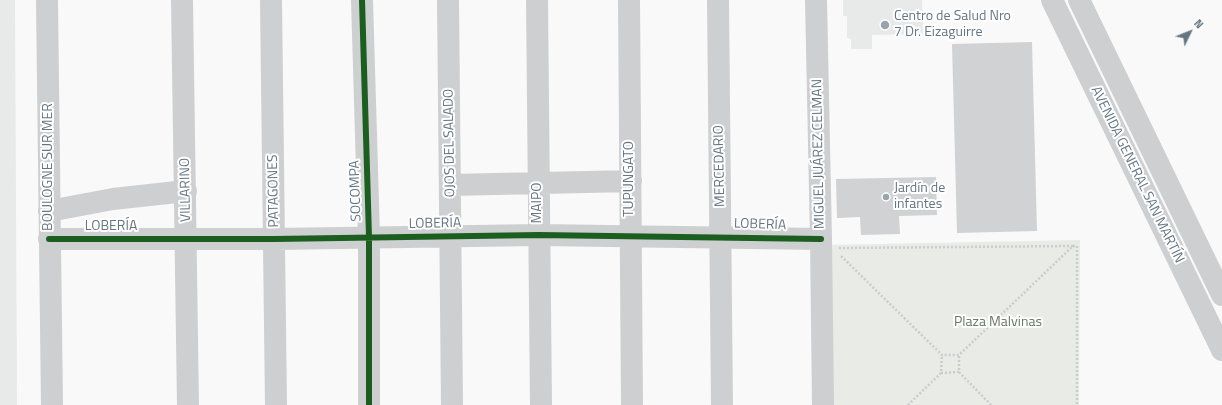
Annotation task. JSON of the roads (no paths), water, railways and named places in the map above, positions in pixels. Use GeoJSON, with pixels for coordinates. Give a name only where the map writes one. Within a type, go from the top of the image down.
{"type":"FeatureCollection","features":[{"type":"Feature","properties":{"kind":"street","name":"BOULOGNE SUR MER"},"geometry":{"type":"LineString","coordinates":[[47,0],[52,405]]}},
{"type":"Feature","properties":{"kind":"street","name":"VILLARINO"},"geometry":{"type":"LineString","coordinates":[[182,0],[187,240],[188,405]]}},
{"type":"Feature","properties":{"kind":"street","name":"PATAGONES"},"geometry":{"type":"LineString","coordinates":[[271,0],[276,405]]}},
{"type":"Feature","properties":{"kind":"street","name":"SOCOMPA"},"geometry":{"type":"LineString","coordinates":[[362,0],[369,237],[369,405]]}},
{"type":"Feature","properties":{"kind":"street","name":"OJOS DEL SALADO"},"geometry":{"type":"LineString","coordinates":[[448,0],[452,405]]}},
{"type":"Feature","properties":{"kind":"street","name":"MAIPO"},"geometry":{"type":"LineString","coordinates":[[537,0],[541,405]]}},
{"type":"Feature","properties":{"kind":"street","name":"TUPUNGATO"},"geometry":{"type":"LineString","coordinates":[[629,0],[632,405]]}},
{"type":"Feature","properties":{"kind":"street","name":"MERCEDARIO"},"geometry":{"type":"LineString","coordinates":[[718,0],[722,405]]}},
{"type":"Feature","properties":{"kind":"street","name":"MIGUEL JUÁREZ CELMAN"},"geometry":{"type":"LineString","coordinates":[[816,0],[827,243],[823,405]]}},
{"type":"Feature","properties":{"kind":"street","name":"AVENIDA GENERAL SAN MARTÍN"},"geometry":{"type":"LineString","coordinates":[[1052,0],[1222,350]]}},
{"type":"Feature","properties":{"kind":"street","name":"AVENIDA GENERAL SAN MARTÍN"},"geometry":{"type":"LineString","coordinates":[[1079,0],[1222,295]]}},
{"type":"Feature","properties":{"kind":"street"},"geometry":{"type":"LineString","coordinates":[[450,184],[631,181]]}},
{"type":"Feature","properties":{"kind":"street"},"geometry":{"type":"LineString","coordinates":[[49,211],[113,199],[186,191]]}},
{"type":"Feature","properties":{"kind":"street","name":"LOBERÍA"},"geometry":{"type":"LineString","coordinates":[[49,239],[187,240],[539,235],[721,236],[827,243]]}},
{"type":"Feature","properties":{"kind":"place","name":"Centro de Salud Nro 7 Dr. Eizaguirre"},"geometry":{"type":"Point","coordinates":[885,25]}},
{"type":"Feature","properties":{"kind":"place","name":"Jardín de infantes"},"geometry":{"type":"Point","coordinates":[886,197]}},
{"type":"Feature","properties":{"kind":"park label","name":"Plaza Malvinas"},"geometry":{"type":"Point","coordinates":[998,323]}}]}
